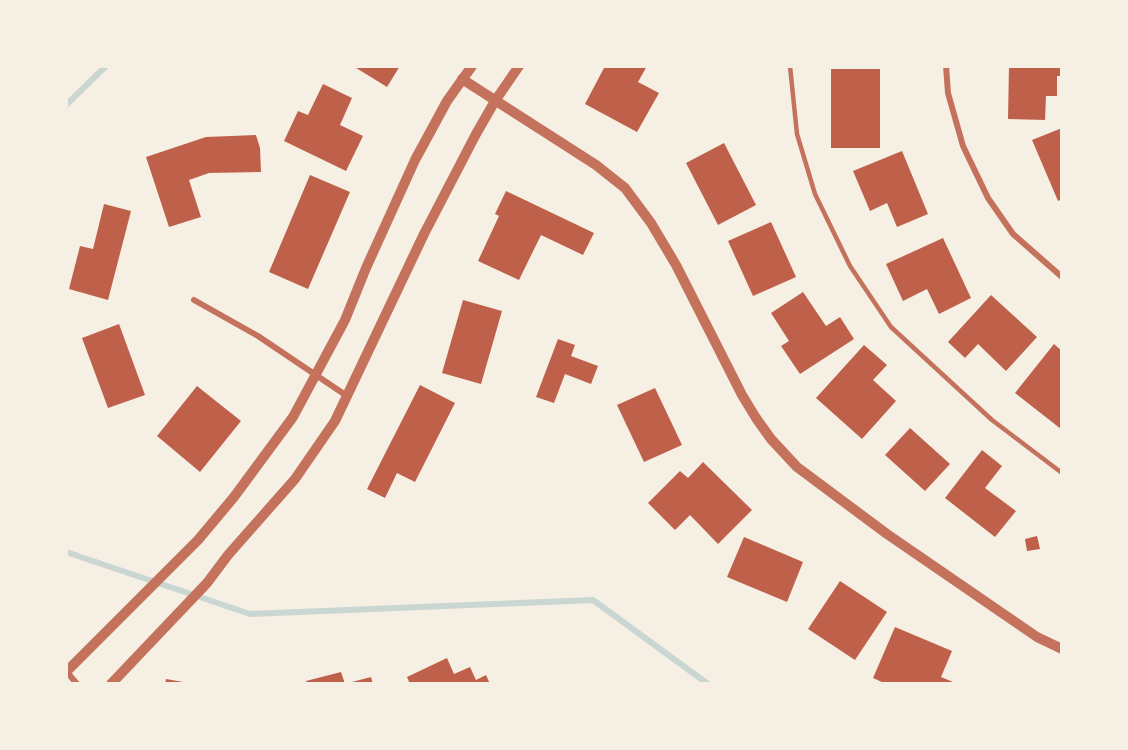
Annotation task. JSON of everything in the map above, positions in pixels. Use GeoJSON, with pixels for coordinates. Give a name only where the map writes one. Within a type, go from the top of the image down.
{"type":"FeatureCollection","features":[{"type":"Feature","properties":{"kind":"street"},"geometry":{"type":"LineString","coordinates":[[77,684],[66,672],[175,564],[227,506],[265,458],[293,417],[345,320],[366,267],[415,160],[447,101],[472,66]]}},
{"type":"Feature","properties":{"kind":"street"},"geometry":{"type":"LineString","coordinates":[[111,684],[207,583],[228,555],[295,478],[335,421],[424,234],[495,101],[519,66]]}},
{"type":"Feature","properties":{"kind":"street"},"geometry":{"type":"LineString","coordinates":[[946,66],[948,93],[963,146],[988,198],[1013,234],[1062,277]]}},
{"type":"Feature","properties":{"kind":"street"},"geometry":{"type":"LineString","coordinates":[[462,79],[596,165],[625,188],[651,223],[676,265],[756,418],[771,439],[797,467],[896,541],[1037,637],[1062,649]]}},
{"type":"Feature","properties":{"kind":"street"},"geometry":{"type":"LineString","coordinates":[[194,300],[258,336],[347,396]]}},
{"type":"Feature","properties":{"kind":"lane"},"geometry":{"type":"LineString","coordinates":[[790,66],[797,134],[815,194],[850,266],[891,327],[992,420],[1062,473]]}},
{"type":"Feature","properties":{"kind":"building"},"geometry":{"type":"Polygon","coordinates":[[[353,66],[400,66],[387,87],[353,66]]]}},
{"type":"Feature","properties":{"kind":"building"},"geometry":{"type":"Polygon","coordinates":[[[605,66],[647,66],[638,82],[659,93],[637,132],[585,104],[605,66]]]}},
{"type":"Feature","properties":{"kind":"building"},"geometry":{"type":"Polygon","coordinates":[[[1009,66],[1062,66],[1062,76],[1057,76],[1057,96],[1046,96],[1045,120],[1008,119],[1009,66]]]}},
{"type":"Feature","properties":{"kind":"building"},"geometry":{"type":"Polygon","coordinates":[[[831,69],[880,69],[880,148],[831,148],[831,69]]]}},
{"type":"Feature","properties":{"kind":"building"},"geometry":{"type":"Polygon","coordinates":[[[323,84],[352,98],[340,125],[363,136],[346,171],[284,141],[298,111],[308,115],[323,84]]]}},
{"type":"Feature","properties":{"kind":"building"},"geometry":{"type":"Polygon","coordinates":[[[1062,128],[1062,199],[1058,201],[1032,140],[1062,128]]]}},
{"type":"Feature","properties":{"kind":"building"},"geometry":{"type":"Polygon","coordinates":[[[256,135],[260,148],[261,172],[209,173],[189,180],[201,217],[169,227],[146,157],[206,137],[256,135]]]}},
{"type":"Feature","properties":{"kind":"building"},"geometry":{"type":"Polygon","coordinates":[[[724,143],[756,205],[718,225],[686,163],[724,143]]]}},
{"type":"Feature","properties":{"kind":"building"},"geometry":{"type":"Polygon","coordinates":[[[902,151],[928,214],[897,227],[887,203],[870,211],[853,171],[902,151]]]}},
{"type":"Feature","properties":{"kind":"building"},"geometry":{"type":"Polygon","coordinates":[[[310,175],[350,192],[308,289],[269,272],[310,175]]]}},
{"type":"Feature","properties":{"kind":"building"},"geometry":{"type":"Polygon","coordinates":[[[506,191],[594,233],[583,255],[541,235],[519,280],[478,261],[499,216],[495,214],[506,191]]]}},
{"type":"Feature","properties":{"kind":"building"},"geometry":{"type":"Polygon","coordinates":[[[104,204],[131,211],[108,300],[69,289],[80,246],[93,249],[104,204]]]}},
{"type":"Feature","properties":{"kind":"building"},"geometry":{"type":"Polygon","coordinates":[[[771,222],[796,277],[753,296],[728,241],[771,222]]]}},
{"type":"Feature","properties":{"kind":"building"},"geometry":{"type":"Polygon","coordinates":[[[943,238],[971,298],[939,314],[927,289],[903,301],[886,264],[943,238]]]}},
{"type":"Feature","properties":{"kind":"building"},"geometry":{"type":"Polygon","coordinates":[[[803,292],[826,326],[840,317],[854,339],[800,374],[781,346],[789,341],[771,313],[803,292]]]}},
{"type":"Feature","properties":{"kind":"building"},"geometry":{"type":"Polygon","coordinates":[[[991,295],[1037,337],[1006,371],[978,344],[965,358],[948,342],[991,295]]]}},
{"type":"Feature","properties":{"kind":"building"},"geometry":{"type":"Polygon","coordinates":[[[463,300],[502,311],[481,384],[442,373],[463,300]]]}},
{"type":"Feature","properties":{"kind":"building"},"geometry":{"type":"Polygon","coordinates":[[[119,324],[145,395],[108,408],[82,338],[119,324]]]}},
{"type":"Feature","properties":{"kind":"building"},"geometry":{"type":"Polygon","coordinates":[[[558,339],[575,345],[571,356],[598,366],[591,384],[565,374],[554,403],[536,397],[558,339]]]}},
{"type":"Feature","properties":{"kind":"building"},"geometry":{"type":"Polygon","coordinates":[[[1054,344],[1062,351],[1061,429],[1015,393],[1054,344]]]}},
{"type":"Feature","properties":{"kind":"building"},"geometry":{"type":"Polygon","coordinates":[[[864,345],[887,365],[873,380],[896,401],[862,439],[816,398],[864,345]]]}},
{"type":"Feature","properties":{"kind":"building"},"geometry":{"type":"Polygon","coordinates":[[[420,385],[455,403],[415,482],[397,473],[385,498],[367,489],[420,385]]]}},
{"type":"Feature","properties":{"kind":"building"},"geometry":{"type":"Polygon","coordinates":[[[197,386],[241,421],[200,472],[157,436],[197,386]]]}},
{"type":"Feature","properties":{"kind":"building"},"geometry":{"type":"Polygon","coordinates":[[[655,388],[682,445],[644,462],[617,405],[655,388]]]}},
{"type":"Feature","properties":{"kind":"building"},"geometry":{"type":"Polygon","coordinates":[[[910,428],[950,464],[925,491],[885,455],[910,428]]]}},
{"type":"Feature","properties":{"kind":"building"},"geometry":{"type":"Polygon","coordinates":[[[982,450],[1002,466],[985,488],[1016,511],[995,537],[945,498],[982,450]]]}},
{"type":"Feature","properties":{"kind":"building"},"geometry":{"type":"Polygon","coordinates":[[[703,462],[752,510],[718,544],[690,515],[675,530],[648,503],[680,471],[688,478],[703,462]]]}},
{"type":"Feature","properties":{"kind":"building"},"geometry":{"type":"Polygon","coordinates":[[[1037,536],[1040,549],[1027,551],[1025,539],[1037,536]]]}},
{"type":"Feature","properties":{"kind":"building"},"geometry":{"type":"Polygon","coordinates":[[[744,537],[803,562],[787,602],[727,577],[744,537]]]}},
{"type":"Feature","properties":{"kind":"building"},"geometry":{"type":"Polygon","coordinates":[[[840,581],[887,612],[855,660],[808,629],[840,581]]]}},
{"type":"Feature","properties":{"kind":"building"},"geometry":{"type":"Polygon","coordinates":[[[895,627],[952,651],[941,677],[953,682],[952,684],[886,684],[873,678],[895,627]]]}},
{"type":"Feature","properties":{"kind":"building"},"geometry":{"type":"Polygon","coordinates":[[[447,658],[454,674],[470,667],[476,680],[486,675],[490,684],[410,684],[407,677],[447,658]]]}},
{"type":"Feature","properties":{"kind":"building"},"geometry":{"type":"Polygon","coordinates":[[[341,672],[345,684],[307,684],[306,681],[341,672]]]}},
{"type":"Feature","properties":{"kind":"building"},"geometry":{"type":"Polygon","coordinates":[[[371,677],[373,684],[348,684],[348,683],[371,677]]]}},
{"type":"Feature","properties":{"kind":"building"},"geometry":{"type":"Polygon","coordinates":[[[166,679],[189,683],[189,684],[165,684],[166,679]]]}},
{"type":"Feature","properties":{"kind":"waterway"},"geometry":{"type":"LineString","coordinates":[[66,105],[106,66]]}},
{"type":"Feature","properties":{"kind":"waterway"},"geometry":{"type":"LineString","coordinates":[[66,552],[250,614],[593,600],[708,684]]}}]}
